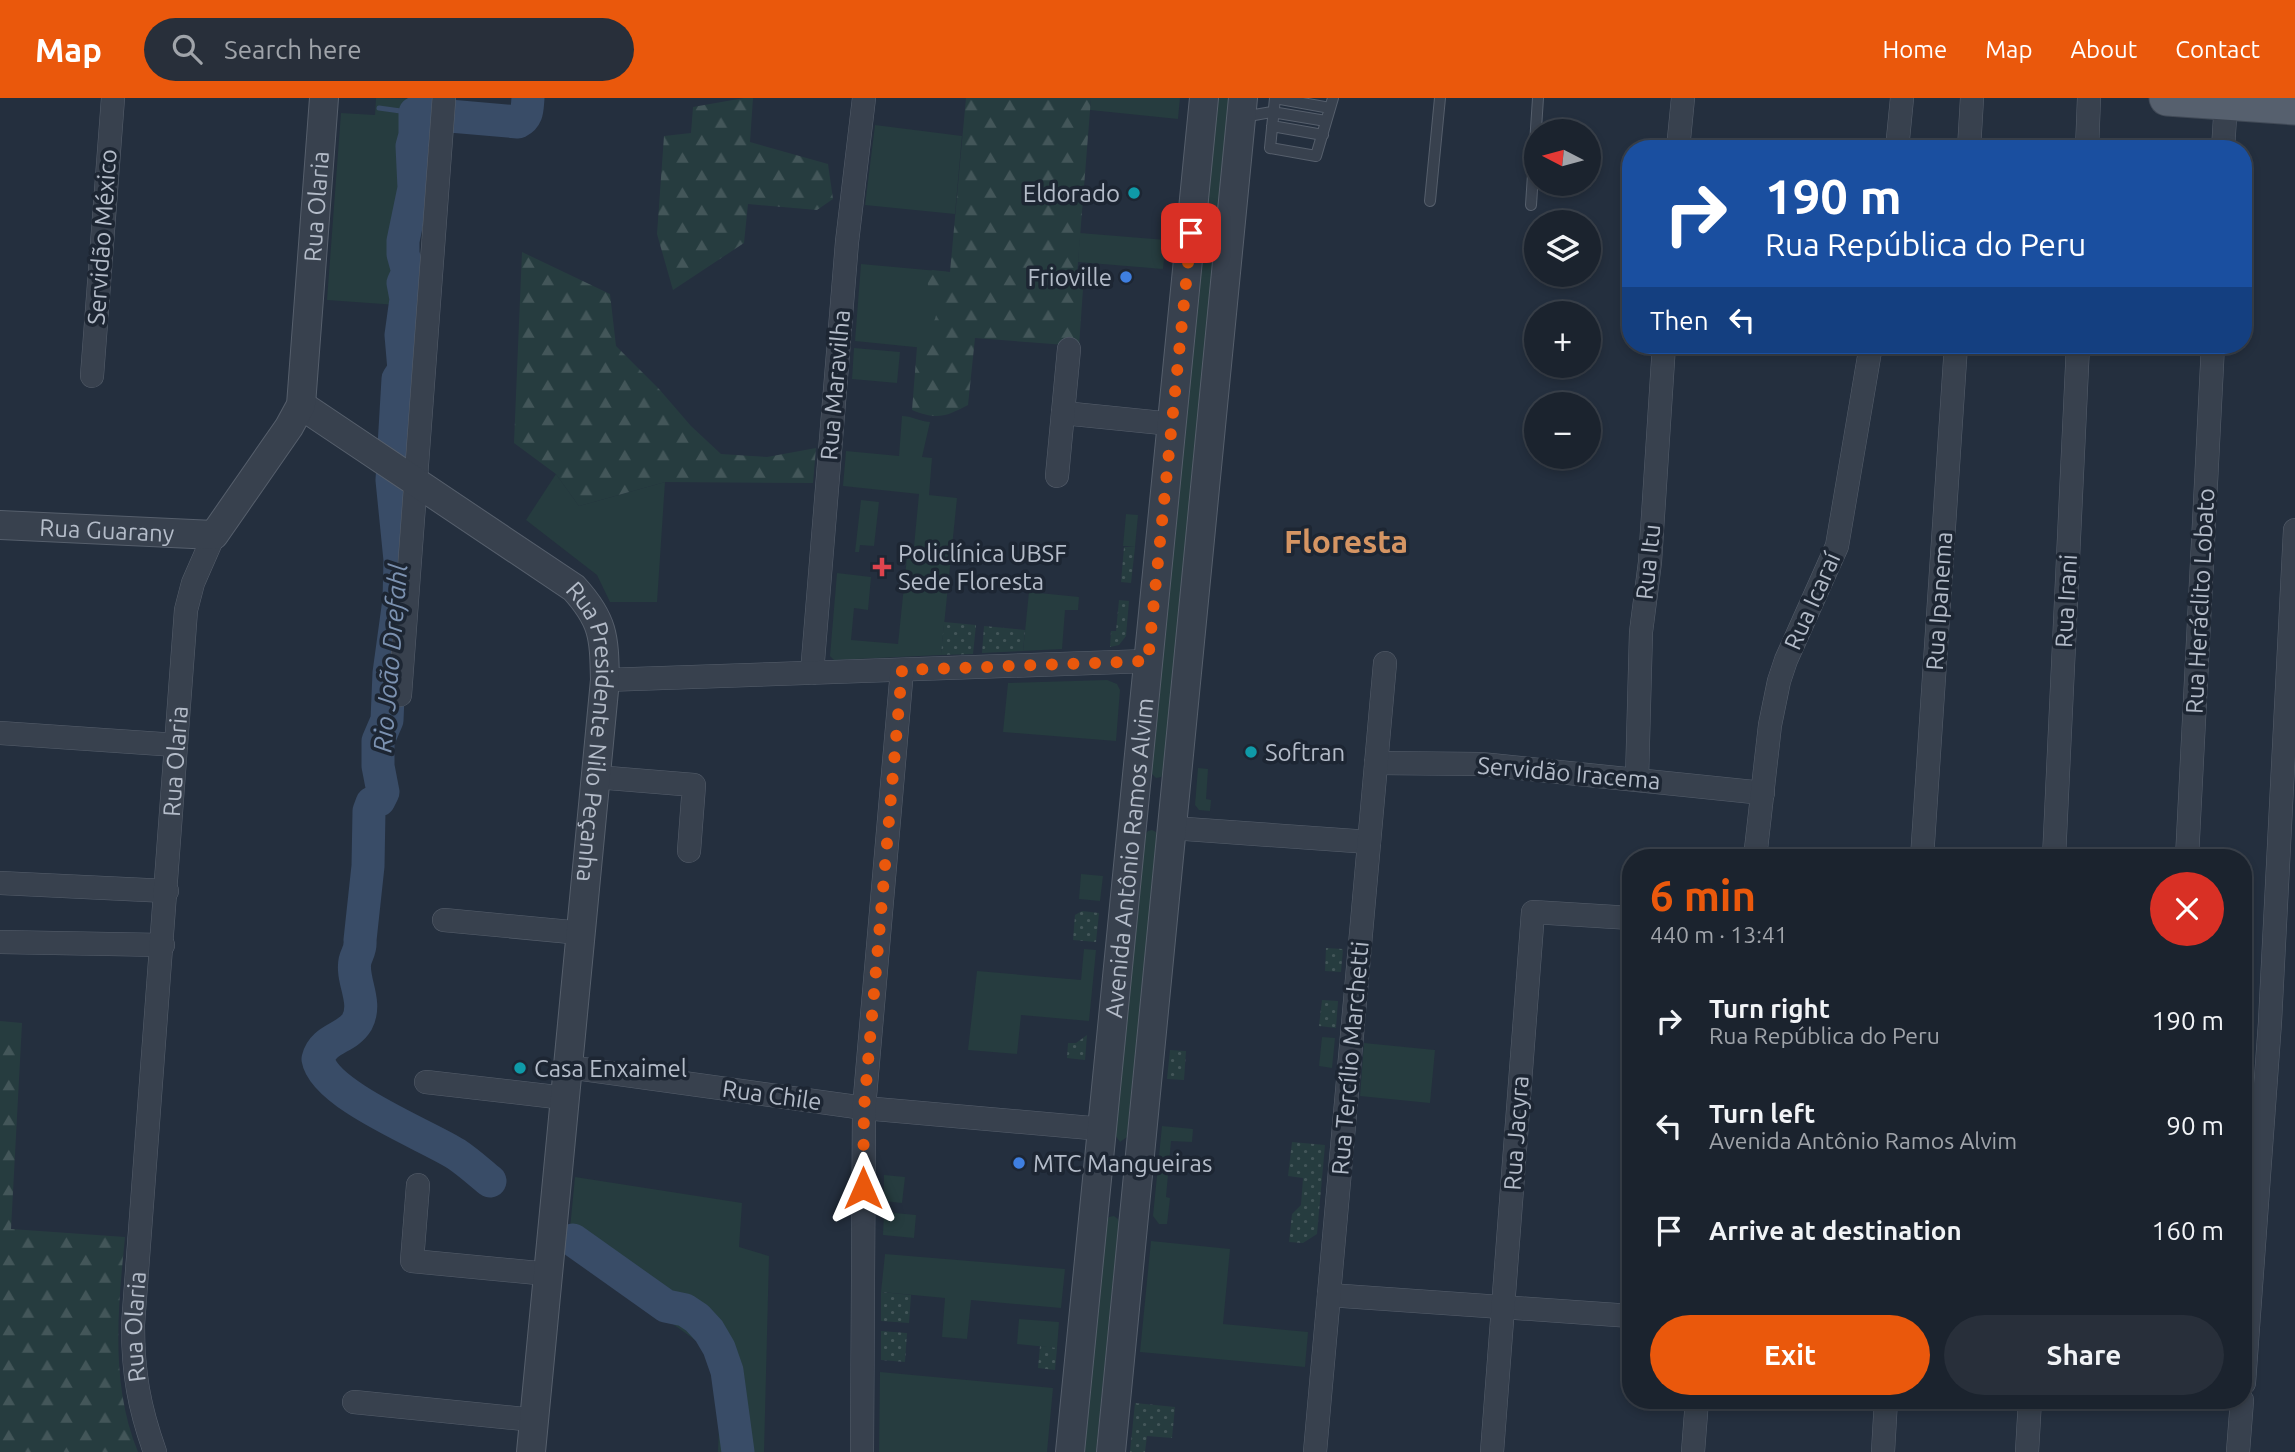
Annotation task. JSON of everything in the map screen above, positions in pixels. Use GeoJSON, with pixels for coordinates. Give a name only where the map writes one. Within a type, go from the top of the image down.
{"type":"FeatureCollection","features":[{"type":"Feature","properties":{"kind":"main road"},"geometry":{"type":"LineString","coordinates":[[2167,98],[2295,107]]}},
{"type":"Feature","properties":{"kind":"street","name":"Servidão México"},"geometry":{"type":"LineString","coordinates":[[92,376],[113,98]]}},
{"type":"Feature","properties":{"kind":"street","name":"Rua Olaria"},"geometry":{"type":"LineString","coordinates":[[155,1452],[135,1382],[133,1325],[186,610],[193,583],[214,535],[289,427],[301,405],[324,98]]}},
{"type":"Feature","properties":{"kind":"street","name":"Rua Maravilha"},"geometry":{"type":"LineString","coordinates":[[812,673],[847,243],[864,98]]}},
{"type":"Feature","properties":{"kind":"street","name":"Avenida Antônio Ramos Alvim"},"geometry":{"type":"LineString","coordinates":[[1070,1452],[1204,98]]}},
{"type":"Feature","properties":{"kind":"street"},"geometry":{"type":"LineString","coordinates":[[1679,140],[1683,98]]}},
{"type":"Feature","properties":{"kind":"street"},"geometry":{"type":"LineString","coordinates":[[1898,140],[1902,98]]}},
{"type":"Feature","properties":{"kind":"street"},"geometry":{"type":"LineString","coordinates":[[1970,140],[1972,98]]}},
{"type":"Feature","properties":{"kind":"street"},"geometry":{"type":"LineString","coordinates":[[2087,140],[2089,98]]}},
{"type":"Feature","properties":{"kind":"street"},"geometry":{"type":"LineString","coordinates":[[2224,140],[2226,102]]}},
{"type":"Feature","properties":{"kind":"street","name":"Avenida Antônio Ramos Alvim"},"geometry":{"type":"LineString","coordinates":[[1111,1452],[1242,108]]}},
{"type":"Feature","properties":{"kind":"street"},"geometry":{"type":"LineString","coordinates":[[400,695],[399,471],[443,111]]}},
{"type":"Feature","properties":{"kind":"street"},"geometry":{"type":"LineString","coordinates":[[1182,314],[1195,293],[1205,292],[1213,297],[1216,306],[1210,359],[1216,368]]}},
{"type":"Feature","properties":{"kind":"street"},"geometry":{"type":"LineString","coordinates":[[1057,476],[1069,349]]}},
{"type":"Feature","properties":{"kind":"street","name":"Rua Itu"},"geometry":{"type":"LineString","coordinates":[[1637,779],[1641,632],[1650,562],[1663,354]]}},
{"type":"Feature","properties":{"kind":"street","name":"Rua Icaraí"},"geometry":{"type":"LineString","coordinates":[[1756,849],[1770,726],[1779,681],[1837,546],[1869,354]]}},
{"type":"Feature","properties":{"kind":"street","name":"Rua Ipanema"},"geometry":{"type":"LineString","coordinates":[[1923,849],[1955,354]]}},
{"type":"Feature","properties":{"kind":"street","name":"Rua Irani"},"geometry":{"type":"LineString","coordinates":[[2054,849],[2078,354]]}},
{"type":"Feature","properties":{"kind":"street","name":"Rua Heráclito Lobato"},"geometry":{"type":"LineString","coordinates":[[2187,849],[2213,354]]}},
{"type":"Feature","properties":{"kind":"street","name":"Rua Presidente Nilo Peçanha"},"geometry":{"type":"LineString","coordinates":[[301,405],[574,588],[588,603],[600,625],[604,642],[605,680],[531,1452]]}},
{"type":"Feature","properties":{"kind":"street"},"geometry":{"type":"LineString","coordinates":[[1063,413],[1171,424]]}},
{"type":"Feature","properties":{"kind":"street","name":"Rua Guarany"},"geometry":{"type":"LineString","coordinates":[[0,525],[214,535]]}},
{"type":"Feature","properties":{"kind":"street"},"geometry":{"type":"LineString","coordinates":[[2252,1261],[2270,1021],[2295,530]]}},
{"type":"Feature","properties":{"kind":"street"},"geometry":{"type":"LineString","coordinates":[[605,680],[1148,661]]}},
{"type":"Feature","properties":{"kind":"street","name":"Rua Tercílio Marchetti"},"geometry":{"type":"LineString","coordinates":[[1315,1452],[1385,663]]}},
{"type":"Feature","properties":{"kind":"street"},"geometry":{"type":"LineString","coordinates":[[862,1452],[864,1108],[902,670]]}},
{"type":"Feature","properties":{"kind":"street"},"geometry":{"type":"LineString","coordinates":[[0,733],[176,745]]}},
{"type":"Feature","properties":{"kind":"street","name":"Servidão Iracema"},"geometry":{"type":"LineString","coordinates":[[1376,763],[1481,764],[1763,793]]}},
{"type":"Feature","properties":{"kind":"street"},"geometry":{"type":"LineString","coordinates":[[596,777],[694,785],[690,851]]}},
{"type":"Feature","properties":{"kind":"street"},"geometry":{"type":"LineString","coordinates":[[1172,828],[1369,842]]}},
{"type":"Feature","properties":{"kind":"street"},"geometry":{"type":"LineString","coordinates":[[0,883],[167,891]]}},
{"type":"Feature","properties":{"kind":"street","name":"Rua Jacyra"},"geometry":{"type":"LineString","coordinates":[[1492,1452],[1533,912],[1622,917]]}},
{"type":"Feature","properties":{"kind":"street"},"geometry":{"type":"LineString","coordinates":[[444,920],[581,933]]}},
{"type":"Feature","properties":{"kind":"street"},"geometry":{"type":"LineString","coordinates":[[0,942],[163,945]]}},
{"type":"Feature","properties":{"kind":"street","name":"Rua Chile"},"geometry":{"type":"LineString","coordinates":[[568,1067],[864,1108],[1102,1129]]}},
{"type":"Feature","properties":{"kind":"street"},"geometry":{"type":"LineString","coordinates":[[426,1082],[565,1098]]}},
{"type":"Feature","properties":{"kind":"street"},"geometry":{"type":"LineString","coordinates":[[418,1185],[412,1261],[548,1275]]}},
{"type":"Feature","properties":{"kind":"street"},"geometry":{"type":"LineString","coordinates":[[1329,1295],[1622,1315]]}},
{"type":"Feature","properties":{"kind":"street"},"geometry":{"type":"LineString","coordinates":[[354,1402],[534,1420]]}},
{"type":"Feature","properties":{"kind":"street"},"geometry":{"type":"LineString","coordinates":[[1693,1452],[1696,1409]]}},
{"type":"Feature","properties":{"kind":"street"},"geometry":{"type":"LineString","coordinates":[[1883,1452],[1885,1409]]}},
{"type":"Feature","properties":{"kind":"street"},"geometry":{"type":"LineString","coordinates":[[2027,1452],[2029,1409]]}},
{"type":"Feature","properties":{"kind":"street"},"geometry":{"type":"LineString","coordinates":[[2238,1452],[2241,1409]]}},
{"type":"Feature","properties":{"kind":"lane"},"geometry":{"type":"LineString","coordinates":[[1275,98],[1331,103],[1315,156],[1271,148],[1275,98]]}},
{"type":"Feature","properties":{"kind":"lane"},"geometry":{"type":"LineString","coordinates":[[1430,201],[1440,98]]}},
{"type":"Feature","properties":{"kind":"lane"},"geometry":{"type":"LineString","coordinates":[[1531,205],[1538,98]]}},
{"type":"Feature","properties":{"kind":"lane"},"geometry":{"type":"LineString","coordinates":[[1242,108],[1326,121]]}},
{"type":"Feature","properties":{"kind":"lane"},"geometry":{"type":"LineString","coordinates":[[1272,126],[1323,135]]}},
{"type":"Feature","properties":{"kind":"green space"},"geometry":{"type":"Polygon","coordinates":[[[376,98],[427,99],[411,306],[327,300],[341,113],[375,115],[376,98]]]}},
{"type":"Feature","properties":{"kind":"green space"},"geometry":{"type":"Polygon","coordinates":[[[753,98],[750,142],[828,164],[833,199],[817,210],[748,204],[744,243],[673,290],[657,234],[664,136],[691,133],[693,107],[753,98]]]}},
{"type":"Feature","properties":{"kind":"green space"},"geometry":{"type":"Polygon","coordinates":[[[966,98],[1091,98],[1076,288],[1083,289],[1079,346],[975,338],[968,405],[935,416],[912,410],[917,347],[935,319],[940,301],[929,296],[927,276],[932,270],[950,272],[966,98]]]}},
{"type":"Feature","properties":{"kind":"green space"},"geometry":{"type":"Polygon","coordinates":[[[1091,98],[1180,98],[1178,119],[1090,110],[1091,98]]]}},
{"type":"Feature","properties":{"kind":"green space"},"geometry":{"type":"Polygon","coordinates":[[[1217,98],[1230,98],[1164,773],[1156,778],[1151,773],[1217,98]]]}},
{"type":"Feature","properties":{"kind":"green space"},"geometry":{"type":"Polygon","coordinates":[[[875,125],[962,136],[955,214],[865,205],[875,125]]]}},
{"type":"Feature","properties":{"kind":"green space"},"geometry":{"type":"Polygon","coordinates":[[[1080,233],[1166,240],[1163,269],[1078,262],[1080,233]]]}},
{"type":"Feature","properties":{"kind":"green space"},"geometry":{"type":"Polygon","coordinates":[[[522,252],[610,294],[616,346],[721,454],[767,457],[816,448],[813,483],[665,482],[579,506],[556,474],[514,443],[522,252]]]}},
{"type":"Feature","properties":{"kind":"green space"},"geometry":{"type":"Polygon","coordinates":[[[861,264],[949,272],[944,350],[855,341],[861,264]]]}},
{"type":"Feature","properties":{"kind":"green space"},"geometry":{"type":"Polygon","coordinates":[[[854,348],[900,352],[897,383],[852,379],[854,348]]]}},
{"type":"Feature","properties":{"kind":"green space"},"geometry":{"type":"Polygon","coordinates":[[[902,416],[930,422],[922,457],[932,458],[929,495],[957,498],[941,655],[834,660],[830,656],[837,573],[871,577],[868,610],[854,608],[851,640],[898,644],[907,557],[913,557],[919,494],[843,486],[846,451],[899,456],[902,416]]]}},
{"type":"Feature","properties":{"kind":"green space"},"geometry":{"type":"Polygon","coordinates":[[[556,474],[579,506],[665,482],[657,602],[610,602],[597,575],[526,520],[556,474]]]}},
{"type":"Feature","properties":{"kind":"green space"},"geometry":{"type":"Polygon","coordinates":[[[861,500],[879,502],[874,546],[860,545],[859,552],[855,552],[861,500]]]}},
{"type":"Feature","properties":{"kind":"green space"},"geometry":{"type":"Polygon","coordinates":[[[1126,514],[1138,515],[1135,547],[1123,546],[1126,514]]]}},
{"type":"Feature","properties":{"kind":"green space"},"geometry":{"type":"Polygon","coordinates":[[[1124,547],[1135,547],[1131,583],[1121,582],[1124,547]]]}},
{"type":"Feature","properties":{"kind":"green space"},"geometry":{"type":"Polygon","coordinates":[[[1029,592],[1079,597],[1078,610],[1065,610],[1062,649],[1023,651],[1029,592]]]}},
{"type":"Feature","properties":{"kind":"green space"},"geometry":{"type":"Polygon","coordinates":[[[1119,600],[1129,601],[1126,636],[1119,645],[1110,647],[1111,631],[1116,631],[1119,600]]]}},
{"type":"Feature","properties":{"kind":"green space"},"geometry":{"type":"Polygon","coordinates":[[[944,622],[976,625],[973,654],[941,655],[944,622]]]}},
{"type":"Feature","properties":{"kind":"green space"},"geometry":{"type":"Polygon","coordinates":[[[984,626],[1025,630],[1023,651],[982,653],[984,626]]]}},
{"type":"Feature","properties":{"kind":"green space"},"geometry":{"type":"Polygon","coordinates":[[[1107,680],[1117,684],[1120,690],[1116,741],[1003,732],[1008,683],[1107,680]]]}},
{"type":"Feature","properties":{"kind":"green space"},"geometry":{"type":"Polygon","coordinates":[[[1198,768],[1208,769],[1206,799],[1211,800],[1210,811],[1199,810],[1195,805],[1198,768]]]}},
{"type":"Feature","properties":{"kind":"green space"},"geometry":{"type":"Polygon","coordinates":[[[1152,830],[1157,837],[1127,1137],[1120,1142],[1115,1135],[1145,835],[1152,830]]]}},
{"type":"Feature","properties":{"kind":"green space"},"geometry":{"type":"Polygon","coordinates":[[[1081,874],[1103,876],[1100,901],[1079,899],[1081,874]]]}},
{"type":"Feature","properties":{"kind":"green space"},"geometry":{"type":"Polygon","coordinates":[[[1082,911],[1099,913],[1096,942],[1073,940],[1075,915],[1082,911]]]}},
{"type":"Feature","properties":{"kind":"green space"},"geometry":{"type":"Polygon","coordinates":[[[1326,948],[1343,949],[1341,972],[1325,971],[1326,948]]]}},
{"type":"Feature","properties":{"kind":"green space"},"geometry":{"type":"Polygon","coordinates":[[[1084,949],[1096,950],[1089,1021],[1021,1015],[1017,1054],[968,1050],[977,971],[1081,980],[1084,949]]]}},
{"type":"Feature","properties":{"kind":"green space"},"geometry":{"type":"Polygon","coordinates":[[[1322,1000],[1338,1001],[1336,1028],[1319,1026],[1322,1000]]]}},
{"type":"Feature","properties":{"kind":"green space"},"geometry":{"type":"Polygon","coordinates":[[[0,1021],[22,1023],[11,1229],[125,1237],[118,1346],[123,1400],[138,1452],[0,1452],[0,1021]]]}},
{"type":"Feature","properties":{"kind":"green space"},"geometry":{"type":"Polygon","coordinates":[[[1087,1035],[1085,1060],[1067,1058],[1068,1043],[1076,1043],[1087,1035]]]}},
{"type":"Feature","properties":{"kind":"green space"},"geometry":{"type":"Polygon","coordinates":[[[1322,1037],[1335,1038],[1332,1068],[1319,1066],[1322,1037]]]}},
{"type":"Feature","properties":{"kind":"green space"},"geometry":{"type":"Polygon","coordinates":[[[1364,1043],[1435,1050],[1430,1103],[1360,1096],[1364,1043]]]}},
{"type":"Feature","properties":{"kind":"green space"},"geometry":{"type":"Polygon","coordinates":[[[1170,1050],[1186,1051],[1184,1080],[1167,1079],[1170,1050]]]}},
{"type":"Feature","properties":{"kind":"green space"},"geometry":{"type":"Polygon","coordinates":[[[1162,1126],[1193,1129],[1192,1142],[1171,1141],[1166,1197],[1170,1198],[1167,1224],[1159,1224],[1153,1216],[1162,1126]]]}},
{"type":"Feature","properties":{"kind":"green space"},"geometry":{"type":"Polygon","coordinates":[[[1292,1142],[1325,1145],[1317,1234],[1303,1243],[1289,1242],[1292,1214],[1301,1205],[1303,1178],[1288,1176],[1292,1142]]]}},
{"type":"Feature","properties":{"kind":"green space"},"geometry":{"type":"Polygon","coordinates":[[[884,1175],[905,1177],[902,1203],[884,1201],[884,1175]]]}},
{"type":"Feature","properties":{"kind":"green space"},"geometry":{"type":"Polygon","coordinates":[[[575,1177],[742,1203],[739,1247],[769,1256],[764,1452],[718,1452],[721,1382],[712,1352],[568,1249],[575,1177]]]}},
{"type":"Feature","properties":{"kind":"green space"},"geometry":{"type":"Polygon","coordinates":[[[884,1212],[916,1215],[914,1238],[883,1235],[884,1212]]]}},
{"type":"Feature","properties":{"kind":"green space"},"geometry":{"type":"Polygon","coordinates":[[[1114,1216],[1119,1223],[1096,1452],[1083,1452],[1106,1221],[1114,1216]]]}},
{"type":"Feature","properties":{"kind":"green space"},"geometry":{"type":"Polygon","coordinates":[[[1151,1241],[1230,1249],[1223,1324],[1308,1332],[1305,1367],[1140,1352],[1151,1241]]]}},
{"type":"Feature","properties":{"kind":"green space"},"geometry":{"type":"Polygon","coordinates":[[[885,1254],[1065,1269],[1061,1308],[971,1300],[967,1339],[942,1337],[945,1298],[881,1292],[885,1254]]]}},
{"type":"Feature","properties":{"kind":"green space"},"geometry":{"type":"Polygon","coordinates":[[[881,1292],[911,1295],[909,1323],[881,1321],[881,1292]]]}},
{"type":"Feature","properties":{"kind":"green space"},"geometry":{"type":"Polygon","coordinates":[[[1019,1319],[1059,1322],[1057,1348],[1017,1344],[1019,1319]]]}},
{"type":"Feature","properties":{"kind":"green space"},"geometry":{"type":"Polygon","coordinates":[[[881,1331],[907,1333],[905,1362],[881,1360],[881,1331]]]}},
{"type":"Feature","properties":{"kind":"green space"},"geometry":{"type":"Polygon","coordinates":[[[1040,1346],[1057,1348],[1055,1370],[1038,1368],[1040,1346]]]}},
{"type":"Feature","properties":{"kind":"green space"},"geometry":{"type":"Polygon","coordinates":[[[880,1372],[1053,1388],[1047,1452],[879,1452],[880,1372]]]}},
{"type":"Feature","properties":{"kind":"green space"},"geometry":{"type":"Polygon","coordinates":[[[1135,1403],[1175,1407],[1172,1438],[1147,1436],[1145,1452],[1130,1452],[1135,1403]]]}},
{"type":"Feature","properties":{"kind":"waterway","name":"Rio João Drefahl"},"geometry":{"type":"LineString","coordinates":[[490,1181],[456,1154],[356,1100],[324,1073],[318,1059],[325,1047],[353,1028],[361,1007],[354,968],[360,946],[368,866],[369,811],[372,803],[379,800],[383,792],[378,766],[378,741],[387,720],[389,673],[399,600],[400,560],[392,480],[398,379],[404,370],[401,335],[406,299],[403,283],[408,272],[403,241],[414,188],[412,146],[415,113],[518,122],[525,115],[528,98]]}},
{"type":"Feature","properties":{"kind":"waterway"},"geometry":{"type":"LineString","coordinates":[[379,108],[415,113]]}},
{"type":"Feature","properties":{"kind":"waterway","name":"Rio João Drefahl"},"geometry":{"type":"LineString","coordinates":[[573,1240],[666,1306],[685,1310],[697,1318],[709,1331],[719,1348],[727,1371],[738,1452]]}},
{"type":"Feature","properties":{"kind":"place","name":"Eldorado"},"geometry":{"type":"Point","coordinates":[1134,193]}},
{"type":"Feature","properties":{"kind":"place","name":"Frioville"},"geometry":{"type":"Point","coordinates":[1126,277]}},
{"type":"Feature","properties":{"kind":"place","name":"Policlínica UBSF Sede Floresta"},"geometry":{"type":"Point","coordinates":[882,567]}},
{"type":"Feature","properties":{"kind":"place","name":"Softran"},"geometry":{"type":"Point","coordinates":[1251,752]}},
{"type":"Feature","properties":{"kind":"place","name":"Casa Enxaimel"},"geometry":{"type":"Point","coordinates":[520,1068]}},
{"type":"Feature","properties":{"kind":"place","name":"MTC Mangueiras"},"geometry":{"type":"Point","coordinates":[1019,1163]}},
{"type":"Feature","properties":{"kind":"district","name":"Floresta"},"geometry":{"type":"Point","coordinates":[1346,541]}},
{"type":"Feature","properties":{"kind":"route"},"geometry":{"type":"LineString","coordinates":[[863,1188],[864,1108],[902,670],[1148,661],[1191,233]]}}]}
